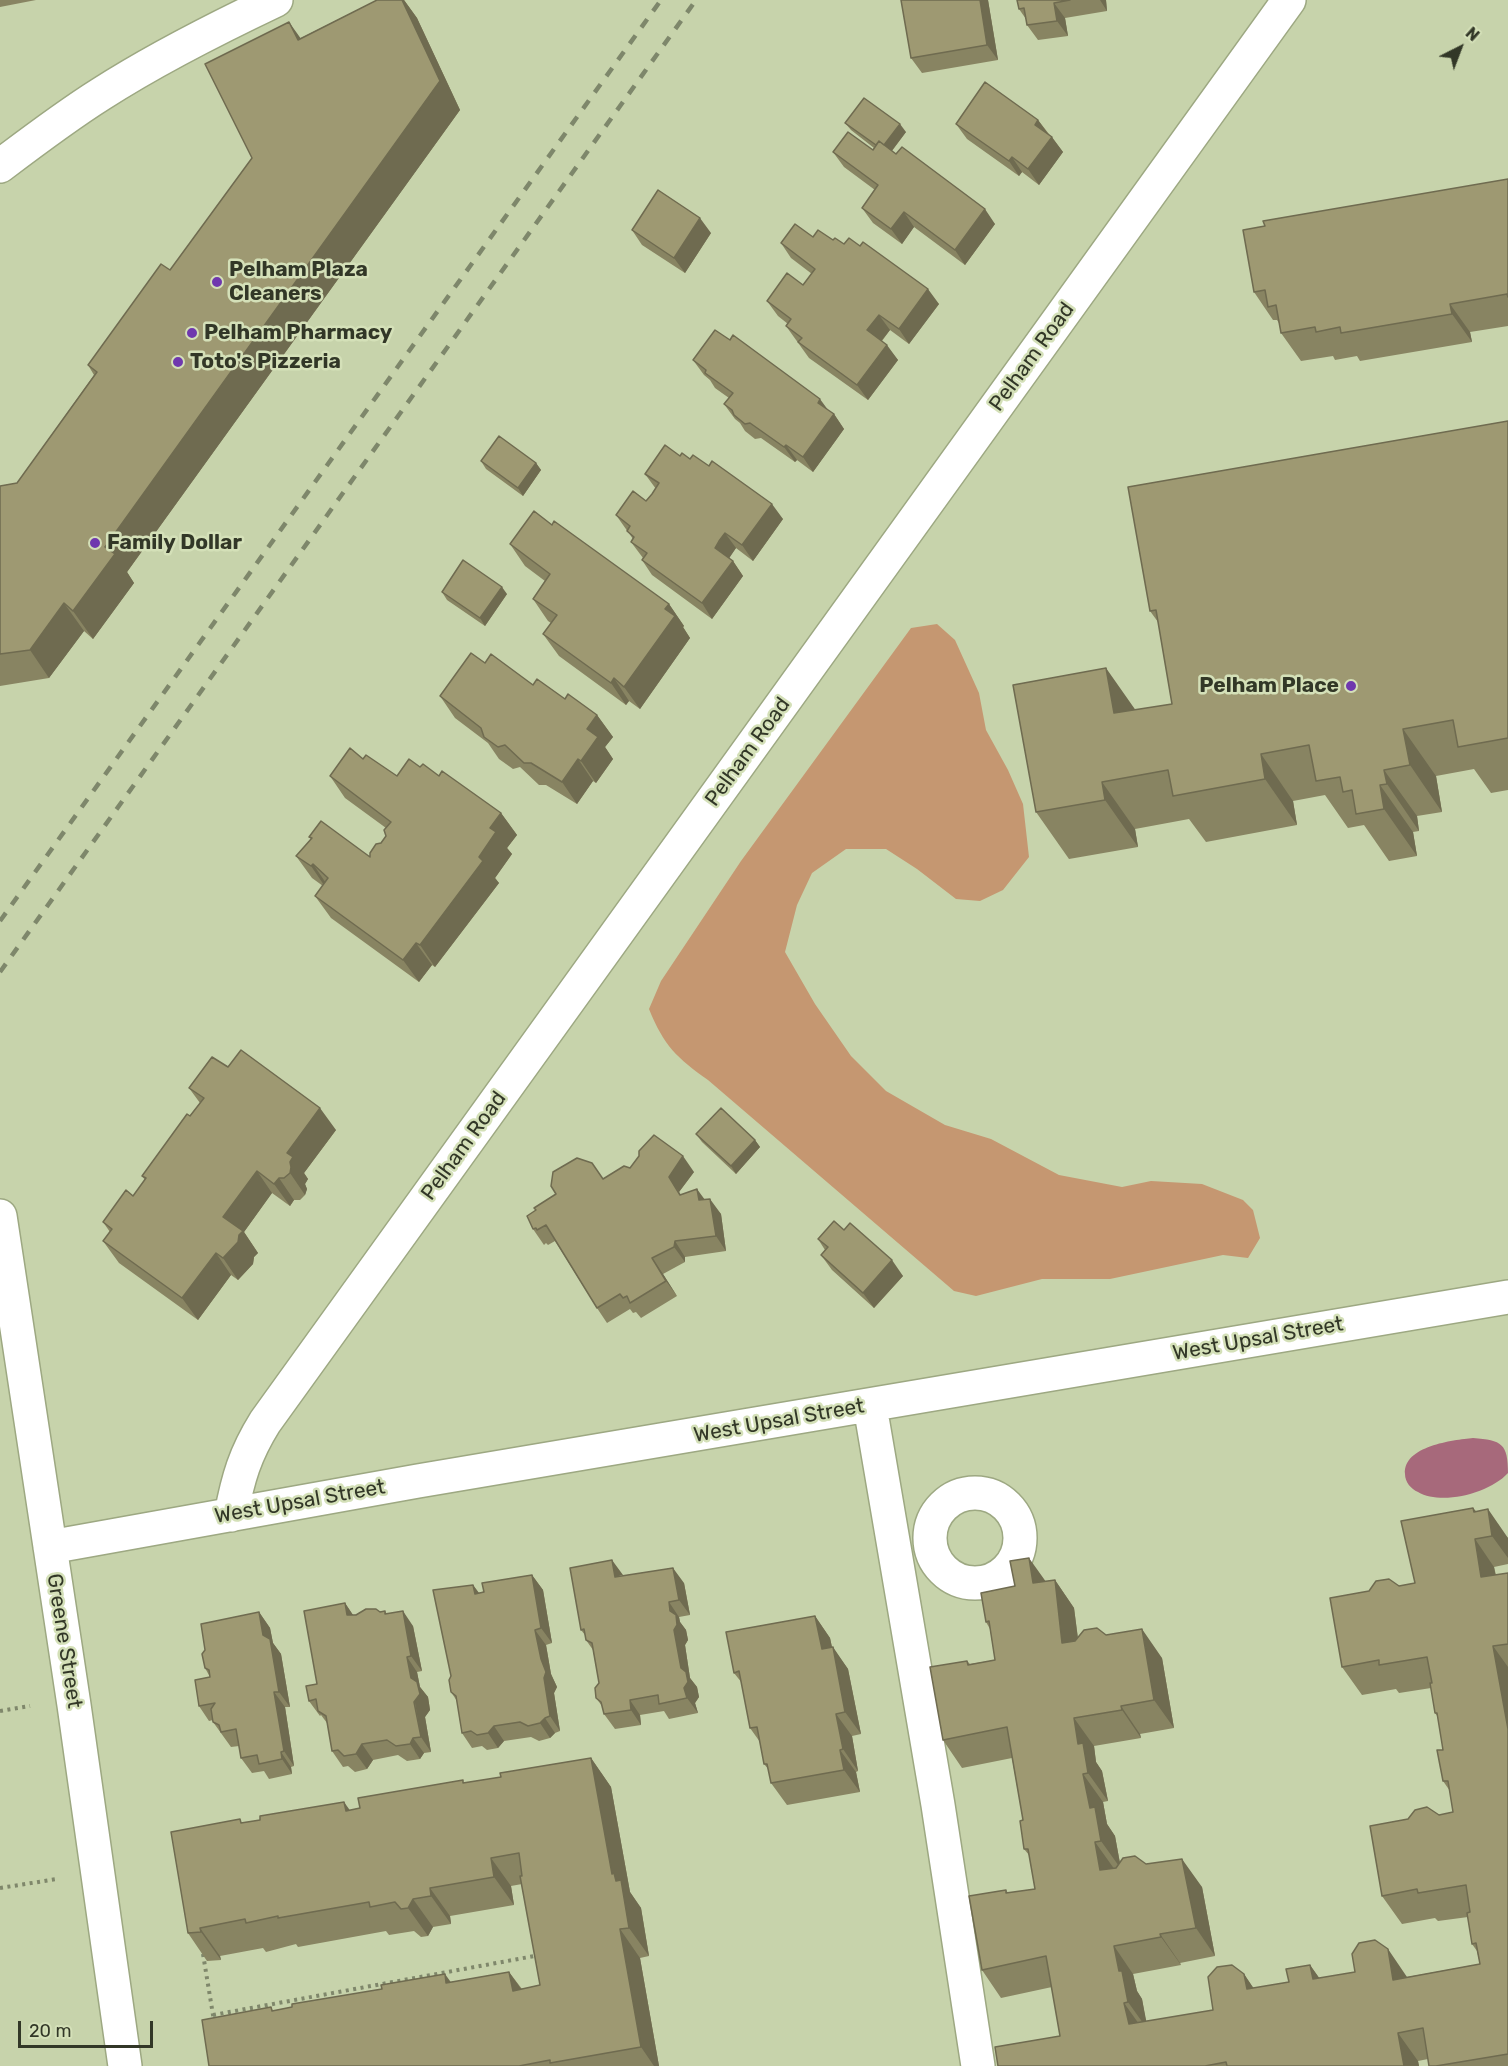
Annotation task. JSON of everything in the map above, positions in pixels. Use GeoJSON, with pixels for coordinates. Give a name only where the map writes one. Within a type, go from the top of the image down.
{"type":"FeatureCollection","features":[{"type":"Feature","properties":{"kind":"street"},"geometry":{"type":"LineString","coordinates":[[0,166],[102,94],[153,63],[276,0]]}},
{"type":"Feature","properties":{"kind":"street","name":"Pelham Road"},"geometry":{"type":"LineString","coordinates":[[231,1515],[249,1448],[265,1422],[1289,0]]}},
{"type":"Feature","properties":{"kind":"street","name":"Greene Street"},"geometry":{"type":"LineString","coordinates":[[0,1216],[125,2066]]}},
{"type":"Feature","properties":{"kind":"street","name":"West Upsal Street"},"geometry":{"type":"LineString","coordinates":[[50,1547],[418,1481],[1508,1297]]}},
{"type":"Feature","properties":{"kind":"street"},"geometry":{"type":"LineString","coordinates":[[870,1406],[938,1805],[978,2066]]}},
{"type":"Feature","properties":{"kind":"street"},"geometry":{"type":"LineString","coordinates":[[895,1550],[930,1545]]}},
{"type":"Feature","properties":{"kind":"path"},"geometry":{"type":"LineString","coordinates":[[0,1711],[30,1706]]}},
{"type":"Feature","properties":{"kind":"path"},"geometry":{"type":"LineString","coordinates":[[0,1888],[57,1879]]}},
{"type":"Feature","properties":{"kind":"path"},"geometry":{"type":"LineString","coordinates":[[202,1947],[214,2025]]}},
{"type":"Feature","properties":{"kind":"path"},"geometry":{"type":"LineString","coordinates":[[213,2015],[544,1954]]}},
{"type":"Feature","properties":{"kind":"shaded area"},"geometry":{"type":"Polygon","coordinates":[[[937,624],[955,640],[979,693],[986,730],[1023,804],[1029,857],[1003,890],[980,901],[956,899],[886,849],[846,849],[812,873],[797,905],[785,952],[815,1004],[851,1056],[886,1091],[945,1125],[991,1139],[1059,1175],[1122,1187],[1151,1181],[1202,1184],[1243,1200],[1253,1210],[1260,1238],[1248,1258],[1223,1255],[1110,1279],[1042,1279],[976,1296],[954,1291],[680,1058],[660,1033],[649,1009],[661,981],[741,861],[911,628],[937,624]]]}},
{"type":"Feature","properties":{"kind":"shaded area"},"geometry":{"type":"Polygon","coordinates":[[[1473,1438],[1497,1442],[1505,1450],[1508,1473],[1500,1480],[1465,1495],[1440,1498],[1415,1491],[1409,1485],[1405,1474],[1407,1464],[1420,1451],[1442,1443],[1473,1438]]]}},
{"type":"Feature","properties":{"kind":"building"},"geometry":{"type":"Polygon","coordinates":[[[377,0],[402,0],[440,81],[105,547],[115,554],[73,611],[64,603],[30,650],[0,654],[0,486],[17,483],[97,372],[88,365],[161,264],[170,270],[252,158],[205,64],[289,22],[298,40],[377,0]]]}},
{"type":"Feature","properties":{"kind":"building"},"geometry":{"type":"Polygon","coordinates":[[[901,0],[980,0],[987,45],[911,58],[901,0]]]}},
{"type":"Feature","properties":{"kind":"building"},"geometry":{"type":"Polygon","coordinates":[[[1017,0],[1070,0],[1054,3],[1057,21],[1027,25],[1024,8],[1019,9],[1017,0]]]}},
{"type":"Feature","properties":{"kind":"building"},"geometry":{"type":"Polygon","coordinates":[[[985,82],[1038,120],[1035,125],[1052,137],[1028,169],[1012,157],[1009,161],[956,124],[985,82]]]}},
{"type":"Feature","properties":{"kind":"building"},"geometry":{"type":"Polygon","coordinates":[[[864,98],[900,124],[884,145],[879,141],[876,145],[845,123],[864,98]]]}},
{"type":"Feature","properties":{"kind":"building"},"geometry":{"type":"Polygon","coordinates":[[[848,132],[873,150],[879,141],[896,154],[902,147],[985,209],[955,250],[904,212],[891,229],[862,208],[878,185],[833,152],[848,132]]]}},
{"type":"Feature","properties":{"kind":"building"},"geometry":{"type":"Polygon","coordinates":[[[1508,179],[1508,297],[1507,294],[1450,304],[1452,314],[1341,333],[1340,327],[1316,332],[1315,327],[1281,333],[1276,305],[1268,307],[1265,290],[1254,292],[1243,230],[1265,226],[1263,221],[1508,179]]]}},
{"type":"Feature","properties":{"kind":"building"},"geometry":{"type":"Polygon","coordinates":[[[658,190],[700,218],[674,258],[632,230],[658,190]]]}},
{"type":"Feature","properties":{"kind":"building"},"geometry":{"type":"Polygon","coordinates":[[[795,224],[813,237],[818,230],[844,244],[849,238],[860,246],[863,242],[928,289],[899,329],[879,315],[867,330],[887,345],[857,385],[798,342],[802,338],[786,326],[791,319],[767,301],[787,273],[803,285],[815,269],[781,243],[795,224]]]}},
{"type":"Feature","properties":{"kind":"building"},"geometry":{"type":"Polygon","coordinates":[[[715,330],[730,340],[733,335],[820,399],[818,403],[834,414],[803,457],[786,445],[784,447],[750,423],[745,424],[734,415],[732,410],[724,404],[733,393],[705,373],[706,370],[693,360],[715,330]]]}},
{"type":"Feature","properties":{"kind":"building","name":"Pelham Place"},"geometry":{"type":"Polygon","coordinates":[[[1508,421],[1508,738],[1458,747],[1453,720],[1403,729],[1410,765],[1384,770],[1387,784],[1380,785],[1384,809],[1356,814],[1352,790],[1343,792],[1340,777],[1316,781],[1309,745],[1261,754],[1265,779],[1173,796],[1168,770],[1102,782],[1105,800],[1036,812],[1013,685],[1106,668],[1114,713],[1172,704],[1156,610],[1150,611],[1128,487],[1508,421]]]}},
{"type":"Feature","properties":{"kind":"building"},"geometry":{"type":"Polygon","coordinates":[[[499,436],[536,463],[518,488],[481,461],[499,436]]]}},
{"type":"Feature","properties":{"kind":"building"},"geometry":{"type":"Polygon","coordinates":[[[665,445],[680,456],[682,453],[690,459],[693,455],[709,466],[712,461],[772,504],[742,545],[725,533],[719,541],[715,548],[733,561],[702,603],[642,560],[647,553],[631,542],[634,537],[627,531],[630,526],[616,515],[633,491],[646,501],[652,494],[659,483],[645,474],[665,445]]]}},
{"type":"Feature","properties":{"kind":"building"},"geometry":{"type":"Polygon","coordinates":[[[534,511],[552,525],[554,521],[669,604],[665,609],[675,616],[624,687],[614,678],[611,683],[543,634],[557,615],[533,599],[550,574],[510,544],[534,511]]]}},
{"type":"Feature","properties":{"kind":"building"},"geometry":{"type":"Polygon","coordinates":[[[463,560],[502,587],[480,618],[442,592],[463,560]]]}},
{"type":"Feature","properties":{"kind":"building"},"geometry":{"type":"Polygon","coordinates":[[[471,653],[485,663],[491,654],[533,685],[537,679],[565,699],[568,694],[597,715],[587,729],[598,737],[581,761],[578,759],[562,782],[531,763],[524,763],[505,745],[498,747],[484,737],[481,728],[440,696],[471,653]]]}},
{"type":"Feature","properties":{"kind":"building"},"geometry":{"type":"Polygon","coordinates":[[[350,748],[363,759],[366,755],[397,776],[409,759],[420,767],[423,764],[439,776],[442,771],[501,813],[490,828],[496,832],[479,857],[483,861],[420,945],[416,943],[403,960],[315,896],[328,878],[313,864],[311,866],[296,856],[312,838],[309,837],[321,821],[370,857],[376,844],[381,843],[386,836],[384,830],[391,822],[330,776],[350,748]]]}},
{"type":"Feature","properties":{"kind":"building"},"geometry":{"type":"Polygon","coordinates":[[[241,1050],[320,1108],[287,1153],[293,1157],[290,1162],[290,1173],[284,1178],[279,1178],[274,1184],[257,1171],[223,1217],[243,1231],[239,1235],[238,1242],[223,1258],[216,1253],[182,1298],[103,1241],[112,1229],[103,1222],[126,1190],[133,1196],[146,1178],[142,1176],[187,1114],[190,1116],[204,1098],[189,1088],[212,1057],[228,1067],[241,1050]]]}},
{"type":"Feature","properties":{"kind":"building"},"geometry":{"type":"Polygon","coordinates":[[[721,1108],[755,1140],[731,1166],[696,1134],[721,1108]]]}},
{"type":"Feature","properties":{"kind":"building"},"geometry":{"type":"Polygon","coordinates":[[[654,1135],[683,1156],[669,1177],[680,1195],[697,1189],[699,1200],[710,1199],[716,1236],[675,1241],[674,1247],[652,1258],[666,1281],[630,1303],[627,1296],[623,1298],[620,1294],[597,1308],[546,1225],[537,1230],[533,1229],[527,1216],[536,1210],[534,1208],[556,1194],[551,1186],[553,1172],[577,1158],[592,1163],[603,1179],[624,1166],[630,1168],[639,1156],[639,1151],[654,1135]]]}},
{"type":"Feature","properties":{"kind":"building"},"geometry":{"type":"Polygon","coordinates":[[[834,1221],[844,1230],[850,1223],[892,1260],[863,1293],[821,1255],[828,1247],[818,1239],[834,1221]]]}},
{"type":"Feature","properties":{"kind":"building"},"geometry":{"type":"Polygon","coordinates":[[[1473,1508],[1474,1512],[1488,1509],[1492,1536],[1475,1539],[1481,1577],[1508,1573],[1508,1644],[1493,1646],[1508,1729],[1508,2054],[1429,2066],[1423,2028],[1398,2033],[1404,2066],[1227,2066],[1226,2062],[1205,2066],[998,2066],[995,2047],[1060,2036],[1046,1956],[982,1970],[969,1896],[1006,1890],[1006,1893],[1035,1889],[1028,1849],[1024,1849],[1020,1821],[1023,1820],[1007,1727],[943,1740],[930,1667],[967,1661],[968,1665],[995,1660],[989,1621],[986,1622],[981,1593],[1015,1586],[1010,1561],[1029,1558],[1033,1583],[1055,1580],[1062,1643],[1075,1641],[1084,1630],[1097,1628],[1106,1635],[1142,1629],[1154,1700],[1121,1706],[1122,1710],[1074,1718],[1078,1744],[1083,1743],[1088,1773],[1083,1774],[1090,1808],[1095,1807],[1101,1841],[1095,1842],[1100,1870],[1116,1868],[1123,1858],[1135,1856],[1146,1864],[1182,1859],[1196,1928],[1160,1934],[1161,1937],[1114,1946],[1128,2002],[1124,2003],[1129,2024],[1213,2010],[1208,1977],[1217,1967],[1232,1965],[1244,1974],[1247,1989],[1289,1982],[1286,1969],[1310,1965],[1313,1979],[1355,1972],[1352,1954],[1359,1943],[1375,1940],[1388,1949],[1393,1980],[1480,1964],[1476,1943],[1472,1944],[1467,1913],[1470,1912],[1466,1885],[1418,1893],[1417,1889],[1382,1896],[1370,1826],[1408,1819],[1415,1810],[1427,1807],[1439,1815],[1453,1812],[1448,1781],[1443,1781],[1437,1750],[1443,1750],[1427,1657],[1379,1665],[1379,1660],[1342,1667],[1330,1598],[1369,1591],[1376,1581],[1389,1579],[1399,1586],[1415,1583],[1401,1521],[1473,1508]]]}},
{"type":"Feature","properties":{"kind":"building"},"geometry":{"type":"Polygon","coordinates":[[[612,1560],[615,1577],[673,1568],[679,1600],[669,1602],[670,1611],[676,1615],[677,1625],[674,1630],[681,1668],[686,1672],[688,1682],[684,1688],[687,1698],[659,1704],[658,1695],[630,1700],[631,1710],[604,1714],[601,1702],[596,1698],[595,1688],[599,1683],[592,1643],[586,1640],[584,1629],[581,1630],[570,1568],[612,1560]]]}},
{"type":"Feature","properties":{"kind":"building"},"geometry":{"type":"Polygon","coordinates":[[[532,1575],[541,1628],[535,1630],[546,1672],[544,1678],[550,1716],[540,1723],[528,1726],[520,1722],[494,1726],[488,1733],[477,1735],[471,1731],[462,1733],[456,1696],[451,1692],[449,1680],[451,1676],[433,1590],[473,1585],[475,1594],[484,1592],[482,1583],[532,1575]]]}},
{"type":"Feature","properties":{"kind":"building"},"geometry":{"type":"Polygon","coordinates":[[[345,1603],[347,1615],[356,1615],[366,1609],[385,1611],[385,1614],[403,1611],[411,1656],[407,1657],[411,1678],[417,1682],[420,1694],[414,1702],[421,1737],[413,1738],[410,1744],[396,1746],[387,1740],[362,1744],[356,1754],[344,1756],[338,1750],[332,1751],[326,1716],[318,1711],[316,1699],[309,1701],[306,1686],[317,1684],[304,1611],[345,1603]]]}},
{"type":"Feature","properties":{"kind":"building"},"geometry":{"type":"Polygon","coordinates":[[[259,1612],[263,1635],[270,1639],[279,1692],[274,1692],[284,1751],[281,1752],[282,1759],[259,1764],[257,1755],[241,1758],[236,1729],[221,1732],[219,1725],[213,1722],[211,1709],[215,1703],[199,1706],[195,1680],[210,1677],[202,1654],[205,1650],[201,1624],[259,1612]]]}},
{"type":"Feature","properties":{"kind":"building"},"geometry":{"type":"Polygon","coordinates":[[[815,1616],[822,1649],[833,1647],[845,1712],[836,1714],[843,1749],[840,1750],[844,1770],[771,1783],[767,1764],[764,1764],[757,1727],[750,1728],[739,1671],[734,1673],[726,1632],[815,1616]]]}},
{"type":"Feature","properties":{"kind":"building"},"geometry":{"type":"Polygon","coordinates":[[[591,1758],[612,1874],[614,1873],[616,1881],[621,1880],[629,1928],[620,1929],[641,2047],[550,2063],[550,2060],[519,2066],[209,2066],[202,2020],[271,2007],[272,2011],[292,2007],[292,2004],[382,1989],[381,1985],[445,1974],[446,1983],[509,1972],[513,1991],[540,1985],[520,1876],[522,1876],[519,1853],[491,1858],[494,1877],[430,1888],[431,1896],[413,1899],[408,1908],[401,1909],[395,1902],[370,1907],[369,1902],[246,1923],[245,1919],[200,1928],[201,1932],[188,1933],[171,1832],[240,1819],[241,1823],[260,1820],[260,1816],[344,1802],[346,1811],[360,1808],[358,1798],[463,1780],[463,1783],[501,1777],[500,1773],[591,1758]]]}},
{"type":"Feature","properties":{"kind":"railway"},"geometry":{"type":"LineString","coordinates":[[0,921],[661,0]]}},
{"type":"Feature","properties":{"kind":"railway"},"geometry":{"type":"LineString","coordinates":[[0,972],[696,0]]}},
{"type":"Feature","properties":{"kind":"place","name":"Pelham Plaza Cleaners"},"geometry":{"type":"Point","coordinates":[217,282]}},
{"type":"Feature","properties":{"kind":"place","name":"Pelham Pharmacy"},"geometry":{"type":"Point","coordinates":[192,333]}},
{"type":"Feature","properties":{"kind":"place","name":"Toto's Pizzeria"},"geometry":{"type":"Point","coordinates":[178,362]}},
{"type":"Feature","properties":{"kind":"place","name":"Family Dollar"},"geometry":{"type":"Point","coordinates":[95,543]}},
{"type":"Feature","properties":{"kind":"place","name":"Pelham Place"},"geometry":{"type":"Point","coordinates":[1351,686]}}]}
